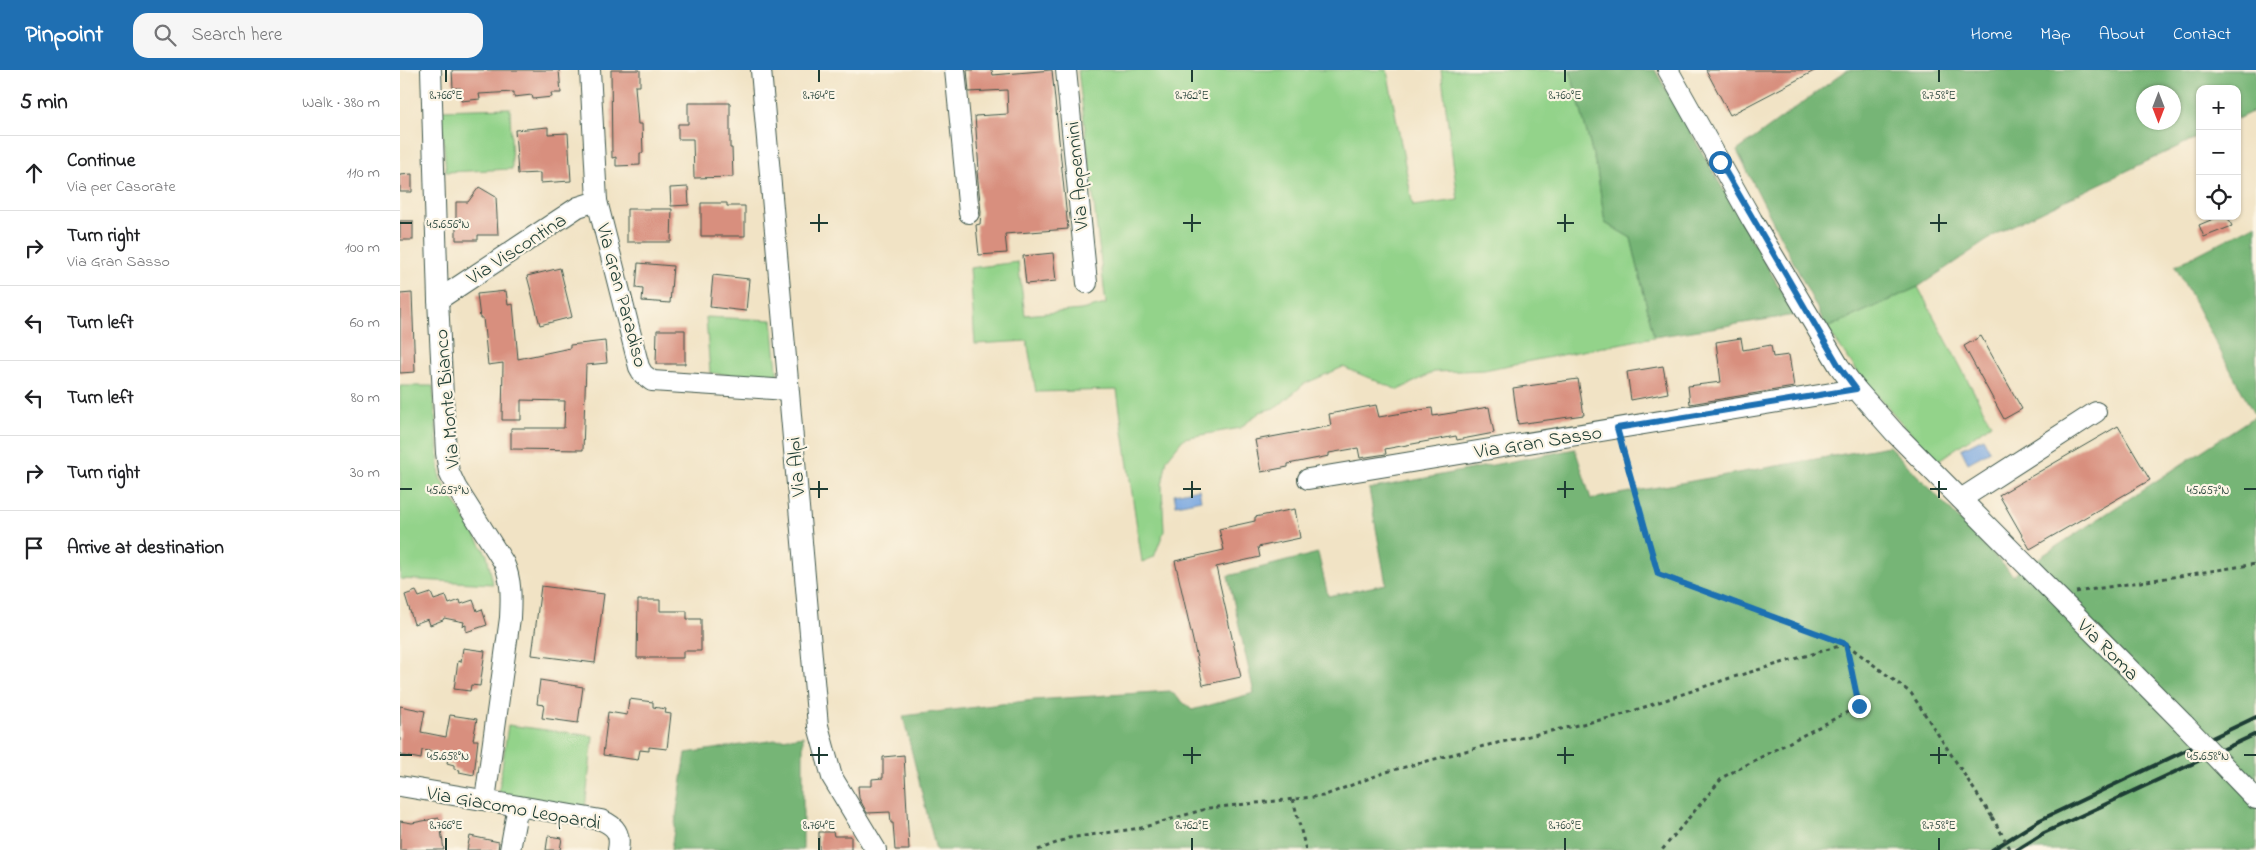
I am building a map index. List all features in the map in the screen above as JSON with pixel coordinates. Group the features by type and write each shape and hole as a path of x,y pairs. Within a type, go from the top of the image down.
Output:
{"street":[{"name":"Via Monte Bianco","path":"431,70 438,300 446,453 449,472 456,487 504,563 510,579 510,618 485,800"},
{"name":"Via Gran Paradiso","path":"590,70 597,201 639,367 643,374 652,381 788,390"},
{"name":"Via Alpi","path":"761,70 818,726 832,777 876,850"},
{"path":"955,70 969,213"},
{"name":"Via Appennini","path":"1066,70 1087,283"},
{"name":"Via Roma","path":"1668,70 1752,220 1839,366 1856,389 1895,433 2185,725 2256,800"},
{"name":"Via Viscontina","path":"438,300 578,207 597,201"},
{"name":"Via Gran Sasso","path":"1308,479 1856,389"},
{"path":"1962,500 2096,412"},
{"name":"Via Giacomo Leopardi","path":"400,786 601,820 614,827 619,844"},
{"path":"510,850 518,806"}],"path":[{"path":"1617,428 1658,574 1846,644 1911,693 2012,850"},
{"path":"2055,596 2256,564"},
{"path":"1038,850 1069,838 1141,828 1209,808 1324,796 1386,772 1484,746 1618,716 1730,678 1846,644"},
{"path":"1662,850 1723,777 1859,706 1846,644"},
{"path":"1293,799 1306,850"}],"green space":[{"path":"1078,70 1387,70 1413,206 1458,200 1441,70 1570,70 1597,170 1605,223 1631,238 1654,337 1484,370 1434,372 1398,390 1343,367 1304,384 1277,407 1260,412 1240,428 1184,438 1167,459 1162,485 1164,531 1154,557 1142,562 1117,390 1036,392 1027,341 975,344 970,268 1018,262 1025,315 1081,310 1106,304"},
{"path":"1570,70 1655,70 1795,315 1654,337 1631,238 1605,223 1597,170"},
{"path":"1847,70 2256,70 2256,110 2241,117 2241,85 2196,85 2196,138 2001,231 1918,287 1827,328 1737,151"},
{"path":"510,108 512,169 446,172 441,110"},
{"path":"2256,224 2256,850 936,850 903,716 1034,700 1170,691 1192,710 1254,693 1228,576 1318,553 1328,596 1386,584 1369,489 1575,449 1591,499 1889,446 2013,575 2255,416 2175,266"},
{"path":"1918,287 1991,424 1936,462 1862,378 1827,328"},
{"path":"706,317 772,320 778,380 710,373"},
{"path":"400,386 433,386 440,478 487,555 493,584 400,579"},
{"path":"508,725 593,736 585,809 504,797 499,791"},
{"path":"803,736 803,850 671,850 686,753"}],"water":[{"path":"1983,438 1990,451 1968,463 1961,449"},
{"path":"1199,489 1201,500 1176,505 1174,494"}],"building":[{"path":"452,70 559,70 561,93 551,93 552,97 533,99 532,95 514,97 514,92 479,94 480,99 461,101 461,88 453,88"},
{"path":"611,70 640,70 640,86 635,86 638,124 642,124 643,153 640,153 640,165 616,166 616,157 612,158"},
{"path":"967,70 992,70 993,75 1052,70 1068,229 1005,234 1007,253 979,255 976,225 980,224 981,212 975,116 1008,114 1007,90 969,92"},
{"path":"1706,70 1816,70 1730,115"},
{"path":"688,103 730,103 730,148 732,148 733,177 694,178 693,139 678,139 678,124 688,124"},
{"path":"548,127 548,134 568,133 571,181 540,183 540,173 518,174 515,130"},
{"path":"412,174 412,192 400,192 400,175"},
{"path":"479,187 496,197 498,235 478,235 478,240 456,240 456,202 468,202"},
{"path":"688,187 689,205 671,206 670,188"},
{"path":"701,203 727,203 727,206 745,206 745,236 701,236"},
{"path":"627,209 672,209 671,242 627,242"},
{"path":"2211,220 2229,220 2232,226 2204,237 2199,225"},
{"path":"400,221 413,221 413,240 400,240"},
{"path":"1053,253 1056,281 1026,284 1023,256"},
{"path":"638,263 673,266 670,303 642,301 643,289 636,288"},
{"path":"560,268 572,317 540,325 527,276"},
{"path":"713,275 749,279 746,311 710,307"},
{"path":"506,291 508,305 513,304 518,359 570,348 570,345 605,341 607,363 586,365 583,450 511,449 511,428 564,428 565,401 521,400 521,420 502,420 503,363 488,365 483,318 480,318 477,294"},
{"path":"412,293 415,372 400,373 400,294"},
{"path":"657,330 685,330 685,364 656,364"},
{"path":"1981,336 2022,409 2004,419 1964,346"},
{"path":"1741,338 1743,350 1771,345 1773,357 1789,355 1794,387 1690,404 1688,386 1721,382 1716,342"},
{"path":"1663,366 1668,393 1631,400 1627,372"},
{"path":"1578,379 1584,415 1518,424 1513,388"},
{"path":"1376,405 1379,417 1432,408 1433,416 1489,407 1494,433 1457,440 1456,436 1385,449 1386,454 1360,458 1358,448 1329,453 1329,456 1288,464 1288,467 1261,472 1255,440 1331,426 1329,414"},
{"path":"2118,426 2150,480 2030,549 1999,495"},
{"path":"1295,509 1300,538 1258,547 1260,557 1216,567 1241,677 1203,685 1175,561 1224,550 1219,529 1255,521 1255,517"},
{"path":"541,586 604,594 595,663 532,655"},
{"path":"416,591 419,597 431,593 434,600 446,596 449,604 460,600 461,604 473,600 477,611 482,609 487,625 466,632 466,625 463,626 464,622 444,618 430,625 428,619 414,624 405,595"},
{"path":"638,600 660,600 660,611 687,611 687,619 701,619 701,651 683,651 683,658 637,658"},
{"path":"463,648 485,651 480,686 471,685 470,691 454,689 458,661 461,662"},
{"path":"540,680 583,687 578,723 542,718 544,705 537,704"},
{"path":"629,699 653,702 653,707 666,709 665,713 671,714 667,749 649,747 649,751 640,750 638,760 603,755 608,712 627,715"},
{"path":"400,706 425,711 421,732 446,737 450,715 477,719 473,740 478,740 474,775 454,769 454,765 447,763 449,754 422,750 421,759 400,755"},
{"path":"904,755 909,850 895,850 893,823 891,823 890,812 867,813 859,798 858,786 872,786 872,779 883,778 883,757"},
{"path":"439,818 444,850 400,850 400,821 412,823"},
{"path":"819,832 833,832 834,836 851,836 851,850 819,850"},
{"path":"470,836 499,842 498,850 467,850"},
{"path":"548,836 562,838 560,850 546,850"}],"railway":[{"path":"1992,850 2040,820 2256,717"},
{"path":"2017,850 2044,833 2256,734"}],"route":[{"path":"1720,162 1752,220 1839,366 1856,389 1617,428 1658,574 1846,644 1859,706"}]}
